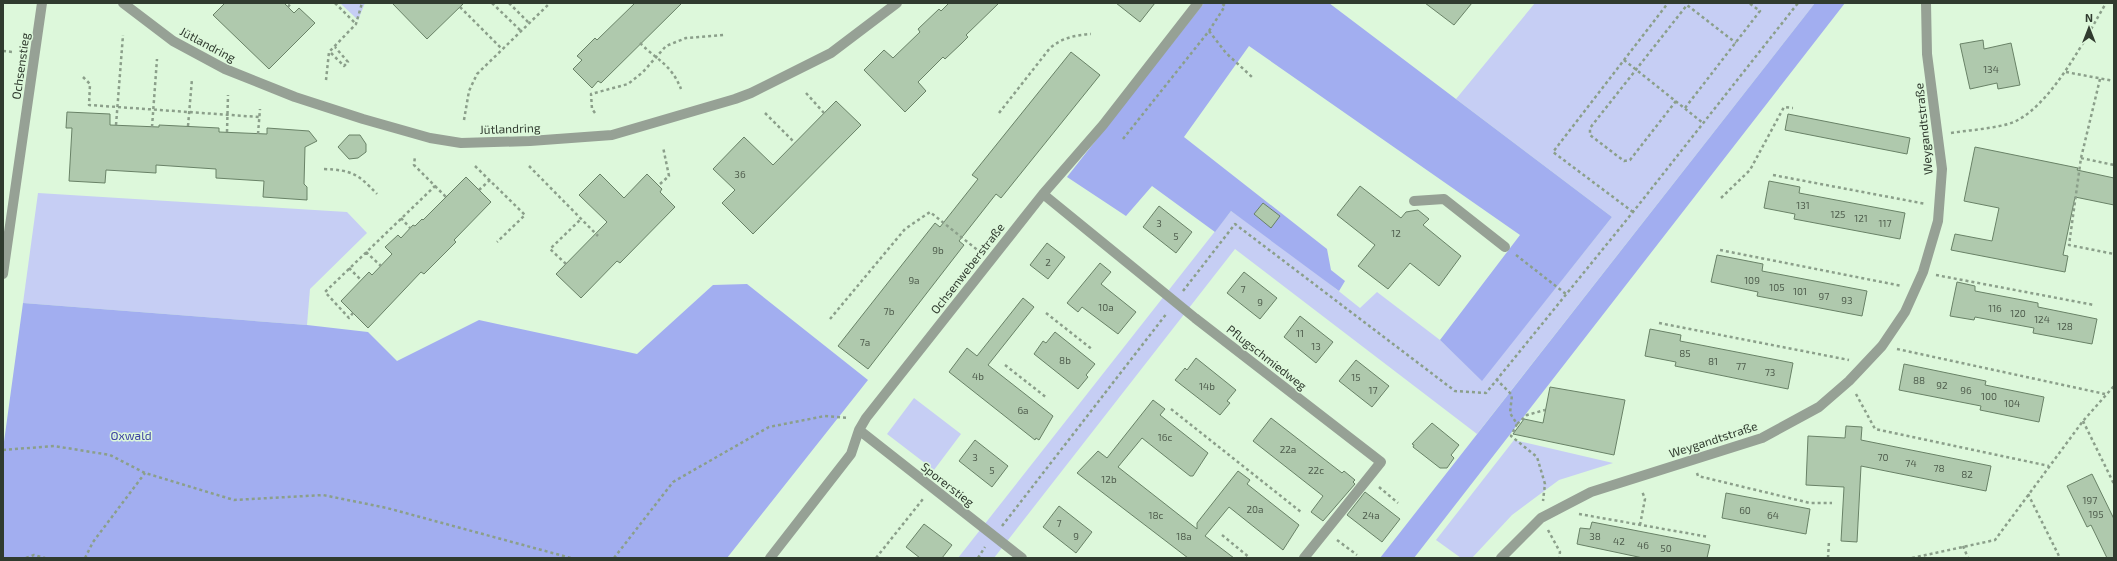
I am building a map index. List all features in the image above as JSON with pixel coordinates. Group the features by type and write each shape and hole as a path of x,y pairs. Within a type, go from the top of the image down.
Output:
{"street":[{"name":"Ochsenstieg","path":"3,274 42,3"},
{"name":"Jütlandring","path":"122,3 173,41 225,69 254,82 376,123 430,138 461,143 530,141 612,135 735,99 751,93 832,53 897,3"},
{"name":"Ochsenweberstraße","path":"770,558 851,454 859,430 866,418 1043,194 1103,125 1198,3"},
{"name":"Weygandtstraße","path":"1501,558 1541,518 1590,492 1762,438 1819,407 1849,381 1882,346 1905,312 1916,288 1923,272 1938,221 1942,169 1939,135 1927,54 1926,3"},
{"name":"Pflugschmiedweg","path":"1043,194 1175,302 1381,462 1304,558"},
{"path":"1414,202 1444,199 1505,247"},
{"name":"Sporerstieg","path":"859,430 1022,558"}],"path":[{"path":"288,7 291,3"},
{"path":"335,3 356,24"},
{"path":"326,80 329,52 356,24 362,3"},
{"path":"492,3 521,31"},
{"path":"509,3 530,23"},
{"path":"464,120 469,91 477,74 550,3"},
{"path":"1123,140 1209,31 1225,6 1221,3"},
{"path":"1633,212 1553,152 1668,3"},
{"path":"1685,108 1760,12 1749,3"},
{"path":"978,558 1235,224 1454,391 1486,393 1633,212 1798,3"},
{"path":"1939,135 2009,124 2031,111 2066,72 2106,3"},
{"path":"1676,101 1630,160 1624,161 1590,134 1590,128 1687,5 1736,43"},
{"path":"460,7 502,49"},
{"path":"1209,31 1226,53 1252,77"},
{"path":"999,113 1050,48 1059,40 1077,35 1091,34"},
{"path":"116,125 123,35"},
{"path":"595,112 592,109 591,94 628,84 643,72 654,57 666,46 686,38 724,35"},
{"path":"640,43 654,57 668,66 675,74 682,89"},
{"path":"331,53 344,66 348,62 334,47"},
{"path":"3,51 13,52"},
{"path":"152,127 157,59"},
{"path":"1624,60 1703,123"},
{"path":"2066,72 2114,81"},
{"path":"83,77 90,84 89,105 118,106 259,118"},
{"path":"188,126 192,79"},
{"path":"2100,79 2081,158 2070,246 2114,254"},
{"path":"806,93 824,113"},
{"path":"227,132 228,96"},
{"path":"1721,198 1750,170 1784,107 1793,108"},
{"path":"258,134 260,109"},
{"path":"765,113 795,143"},
{"path":"660,184 669,176 663,147"},
{"path":"415,156 414,165 446,196"},
{"path":"2081,158 2114,165"},
{"path":"475,166 525,215 497,242"},
{"path":"529,166 598,236"},
{"path":"324,169 343,170 361,177 377,194"},
{"path":"1773,175 1939,206"},
{"path":"479,190 490,180"},
{"path":"353,313 349,318 325,292 435,186"},
{"path":"830,319 905,229 930,212 990,260"},
{"path":"401,218 410,228"},
{"path":"566,264 550,249 581,218"},
{"path":"1505,247 1566,294"},
{"path":"1720,250 1916,288"},
{"path":"366,252 381,266"},
{"path":"350,268 361,280"},
{"path":"1923,272 2094,305"},
{"path":"1046,313 1093,350"},
{"path":"1659,323 1866,363"},
{"path":"1882,346 2105,394"},
{"path":"1004,365 1047,398"},
{"path":"1496,379 1512,395 1510,412 1518,424"},
{"path":"1849,381 1875,429 2049,466"},
{"path":"1912,558 1995,540 2083,421 2105,394 2114,386"},
{"path":"1171,409 1301,512"},
{"path":"1545,410 1527,415 1518,424 1511,436 1537,457 1545,484 1541,518 1560,552 1559,558"},
{"path":"614,558 673,482 768,427 825,416 866,418"},
{"path":"2083,421 2114,484"},
{"path":"3,450 54,446 110,455 145,473 234,500 324,495 387,508 571,558"},
{"path":"1691,461 1698,476 1810,503 1832,503"},
{"path":"85,558 93,542 145,473"},
{"path":"1637,477 1645,499 1640,525"},
{"path":"1368,478 1398,503"},
{"path":"876,558 932,487"},
{"path":"2028,494 2060,558"},
{"path":"1588,516 1709,537"},
{"path":"1326,531 1357,555"},
{"path":"1222,535 1250,558"},
{"path":"1828,558 1829,542"},
{"path":"1962,546 1968,558"},
{"path":"26,558 34,555 44,558"}],"shaded area":[{"path":"340,3 365,3 358,20"},
{"path":"1535,3 1815,3 1477,434 1235,249 994,558 958,558 1231,211 1287,250 1360,308 1377,292 1440,340 1482,380 1612,217 1456,99"},
{"path":"38,193 347,212 367,233 310,289 307,325 23,303"},
{"path":"914,398 961,434 934,470 887,434"},
{"path":"1514,440 1613,463 1559,480 1512,515 1472,558 1461,558 1436,540"}],"green space":[{"path":"1204,3 1329,3 1612,217 1482,381 1440,340 1520,235 1249,46 1184,137 1327,249 1331,270 1345,281 1339,291 1231,211 1215,232 1152,186 1126,216 1067,177"},
{"path":"1815,3 1845,3 1414,558 1380,558"},
{"name":"Oxwald","path":"747,284 868,380 727,558 3,558 3,449 23,303 307,325 368,332 397,361 479,320 637,354 713,285"}],"building":[{"path":"225,3 284,3 294,13 299,8 315,23 269,69 213,15"},
{"path":"392,3 464,3 427,39"},
{"path":"635,3 682,3 601,83 598,81 592,88 573,69 582,60 577,56 595,38 597,40"},
{"path":"949,3 999,3 966,35 968,37 962,43 945,59 943,57 918,82 926,91 905,112 864,70 884,50 893,58 920,32 918,29 939,9 941,11"},
{"path":"1116,3 1155,3 1140,22"},
{"path":"1425,3 1472,3 1454,25"},
{"path":"1983,40 1984,49 2011,43 2020,85 1998,89 1997,83 1970,89 1960,44"},
{"path":"1071,52 1100,75 1001,198 996,194 959,241 964,245 868,369 838,346 935,223 940,227 978,179 972,175"},
{"path":"836,101 861,125 753,234 722,203 735,190 713,169 744,137 773,165"},
{"path":"67,112 110,114 110,125 159,127 159,125 219,128 219,132 267,134 267,128 309,131 317,141 305,147 304,184 307,187 307,200 263,197 264,181 216,178 216,169 156,165 156,173 106,170 105,183 69,181 72,128 66,128"},
{"path":"1788,114 1910,138 1907,154 1785,130"},
{"path":"349,135 360,135 366,144 366,152 358,158 349,159 338,147"},
{"path":"1975,147 2078,168 2077,170 2114,178 2114,205 2075,197 2063,255 2068,256 2065,272 1951,250 1955,234 1992,241 1999,208 1964,201"},
{"path":"600,174 624,198 647,174 662,189 660,192 675,207 620,263 617,261 581,298 556,274 607,222 579,195"},
{"path":"466,177 491,202 454,240 456,242 424,274 421,272 368,328 341,301 369,272 372,275 392,254 385,247 398,235 401,238 413,225 415,226 422,219 423,220"},
{"path":"1769,181 1800,187 1799,193 1905,213 1900,239 1794,219 1795,214 1764,208"},
{"path":"1360,186 1401,218 1406,212 1418,210 1429,219 1423,225 1461,256 1439,286 1410,263 1388,289 1358,266 1375,245 1337,215"},
{"path":"1263,203 1280,216 1271,228 1254,214"},
{"path":"1159,206 1192,232 1176,253 1143,227"},
{"path":"1047,243 1065,257 1048,279 1030,265"},
{"path":"1717,255 1763,264 1762,271 1867,291 1862,316 1757,296 1758,292 1711,282"},
{"path":"1100,263 1111,272 1101,284 1136,312 1118,334 1082,307 1078,312 1067,303"},
{"path":"1244,272 1277,298 1260,319 1227,293"},
{"path":"1957,282 1975,286 1975,291 2038,303 2038,307 2097,319 2092,344 2033,333 2034,328 1975,317 1974,320 1950,316"},
{"path":"1023,298 1034,307 988,365 1053,416 1039,440 1036,438 1035,440 949,372 967,348 977,356"},
{"path":"1300,316 1333,342 1316,363 1284,337"},
{"path":"1650,329 1681,335 1680,341 1793,363 1788,389 1675,366 1676,362 1645,356"},
{"path":"1055,332 1095,364 1086,375 1088,377 1078,389 1034,354 1043,341 1046,343"},
{"path":"1196,358 1236,390 1227,401 1230,403 1220,415 1175,380 1185,368 1187,370"},
{"path":"1356,360 1389,386 1372,407 1339,381"},
{"path":"1904,364 1986,381 1985,385 2044,397 2039,422 1980,410 1981,406 1899,390"},
{"path":"1550,387 1625,400 1614,455 1513,434 1524,419 1543,423"},
{"path":"1153,400 1165,409 1160,415 1208,453 1193,476 1190,476 1142,438 1118,467 1197,529 1197,523 1238,471 1250,480 1247,484 1299,525 1283,550 1229,507 1205,536 1234,558 1188,558 1077,473 1098,451 1107,458"},
{"path":"1271,418 1342,473 1344,471 1355,480 1353,482 1355,484 1323,521 1311,512 1323,496 1253,441"},
{"path":"1432,423 1459,445 1451,455 1454,458 1447,468 1440,468 1413,447 1414,445 1412,444"},
{"path":"1846,426 1862,427 1861,440 1991,466 1986,491 1861,466 1857,542 1841,541 1844,487 1806,485 1808,436 1845,438"},
{"path":"975,440 1008,466 992,487 959,461"},
{"path":"2092,474 2114,519 2114,558 2107,558 2091,525 2087,527 2067,486"},
{"path":"1365,492 1400,519 1382,542 1347,515"},
{"path":"1726,493 1810,509 1806,534 1722,518"},
{"path":"1059,506 1092,532 1076,553 1043,527"},
{"path":"1592,522 1710,545 1707,558 1643,558 1577,544 1580,528 1590,529"},
{"path":"924,524 952,545 942,558 920,558 906,547"}]}
